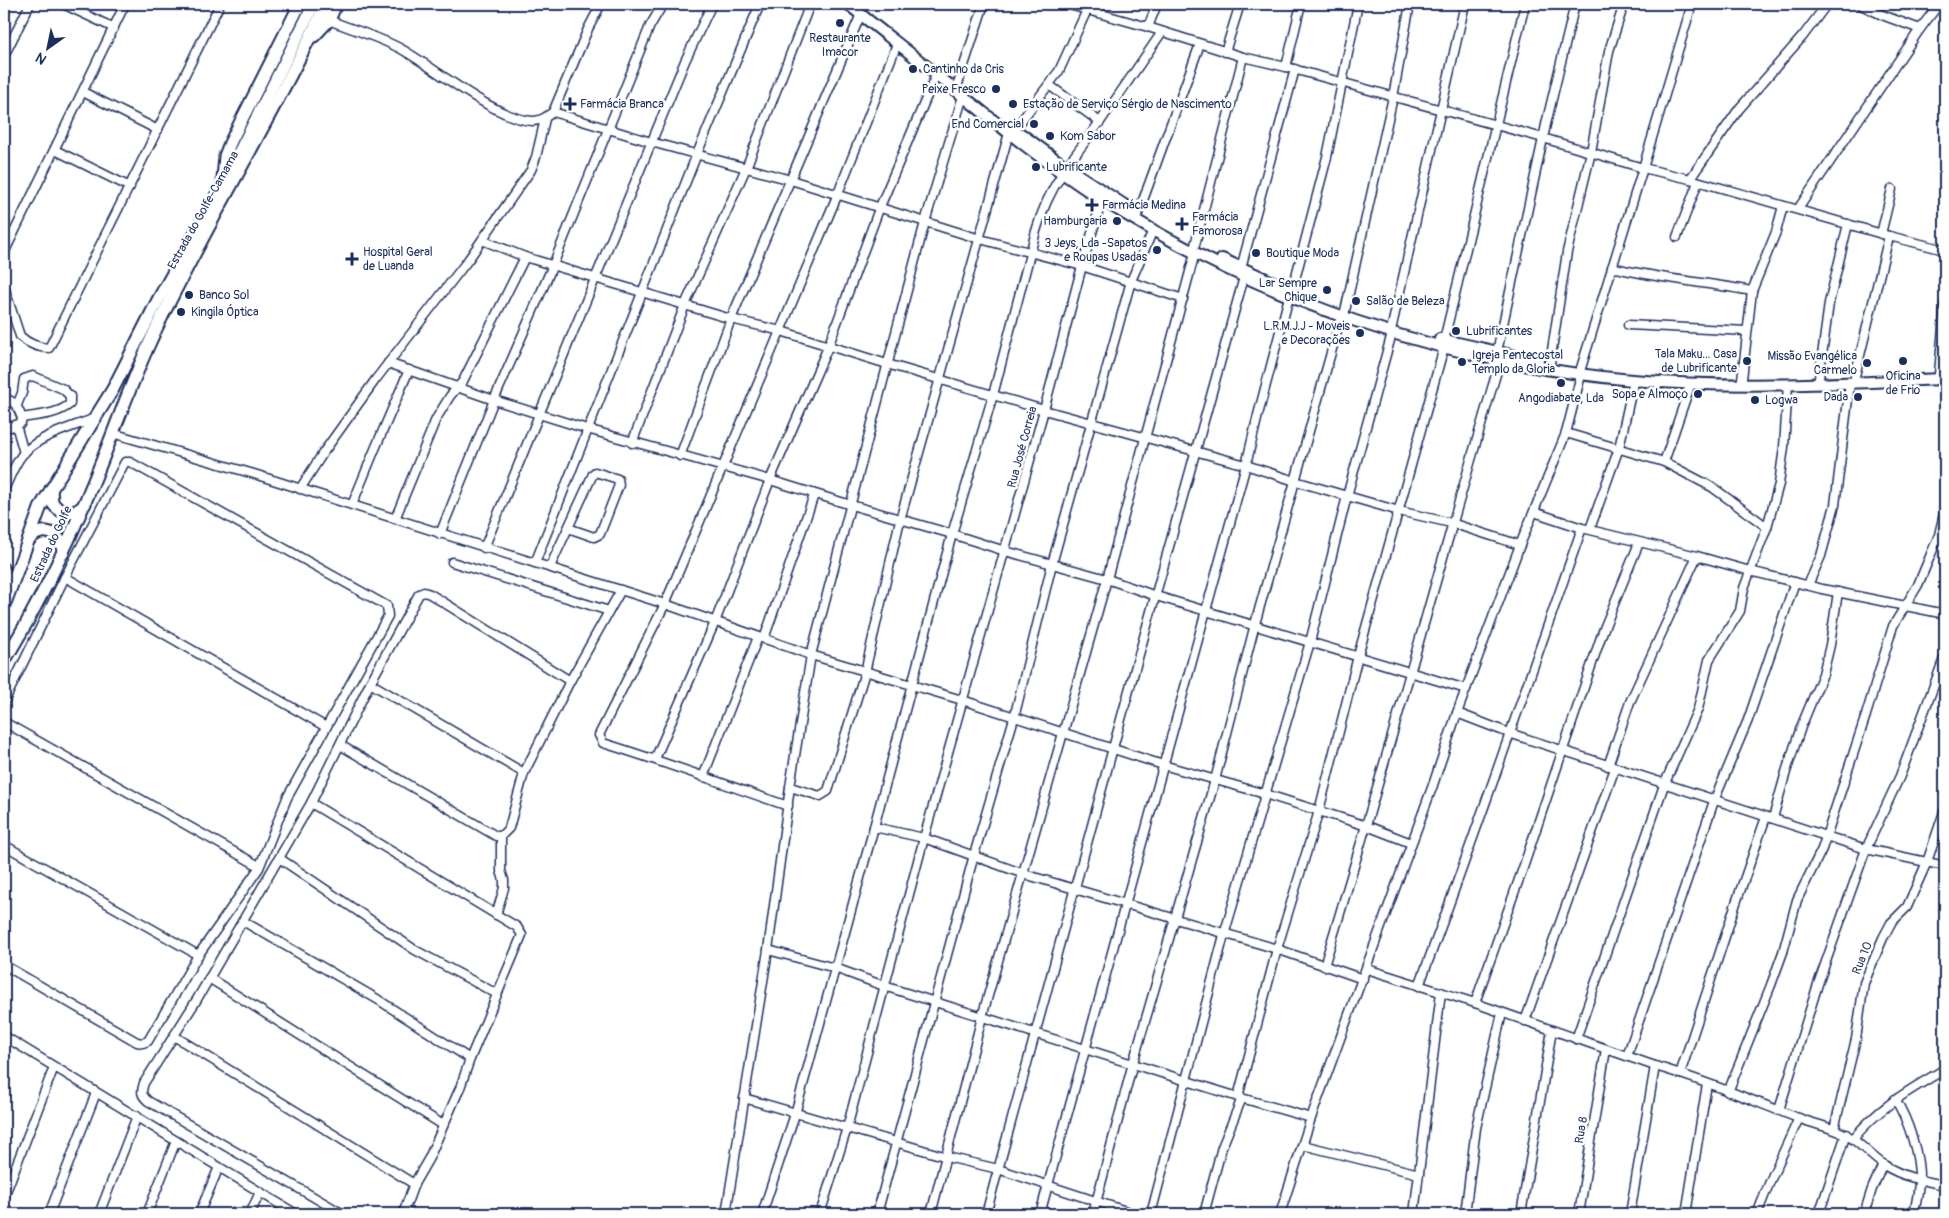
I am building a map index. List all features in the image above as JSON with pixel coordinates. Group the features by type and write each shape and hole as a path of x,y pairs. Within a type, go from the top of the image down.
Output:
{"highway":[{"path":"224,182 225,156 230,143 300,4"},
{"name":"Estrada do Golfe-Camama","path":"95,421 114,389 158,300 224,182 314,4"},
{"name":"Estrada do Golfe-Camama","path":"112,432 140,364 172,296 308,42 326,4"},
{"path":"308,42 332,22 336,4"},
{"name":"Estrada do Golfe","path":"4,606 41,506 95,421"},
{"name":"Estrada do Golfe","path":"4,662 50,581 85,504 112,432"},
{"path":"52,487 51,499 55,507 60,511 72,512 85,504"},
{"path":"28,542 38,532 50,532 59,539 62,544 63,553"}],"main road":[{"path":"848,4 859,9 958,84 1012,131"},
{"path":"859,9 897,44 936,75 1102,200 1153,230 1291,294 1343,314 1444,344 1581,372 1634,380 1691,383 1788,384 1943,376"},
{"path":"1064,170 1195,249"},
{"path":"1498,356 1550,363 1581,372 1694,378 1819,378 1852,380"}],"street":[{"path":"4,56 30,4"},
{"path":"63,4 114,28"},
{"path":"4,253 125,4"},
{"path":"4,287 20,336 24,340 43,348 49,348 220,4"},
{"path":"300,489 323,453 388,363 445,292 531,170 545,119 552,112 601,4"},
{"path":"440,534 494,400 554,265 650,26 663,4"},
{"path":"484,548 651,142 685,61 712,4"},
{"path":"535,563 697,154 760,4"},
{"path":"632,443 686,305 746,168 810,4"},
{"path":"958,84 984,4"},
{"path":"1066,4 1148,27 1225,52 1295,69 1643,168 1694,180 1885,235 1945,250"},
{"path":"1148,27 1157,4"},
{"path":"1225,52 1240,4"},
{"path":"1286,67 1301,4"},
{"path":"1040,1214 1246,465 1291,294 1327,156 1358,4"},
{"path":"1094,1214 1133,1063 1215,780 1295,481 1343,314 1393,97 1410,4"},
{"path":"1151,1214 1224,935 1310,642 1392,330 1465,4"},
{"path":"1204,1214 1222,1147 1240,1098 1277,949 1319,811 1358,656 1444,344 1525,4"},
{"path":"1324,966 1367,826 1498,356 1543,138 1574,4"},
{"path":"1550,363 1563,272 1592,152 1609,52 1624,4"},
{"path":"1280,1214 1311,1118 1367,969 1457,713 1520,545 1566,433 1581,372 1692,4"},
{"path":"1677,237 1694,180 1739,109 1796,44 1827,4"},
{"path":"1859,4 1920,29"},
{"path":"1798,209 1939,4"},
{"path":"680,456 731,319 791,180 859,9"},
{"path":"790,787 820,796 828,791 865,672 900,520 1012,131 1050,85 1068,55 1087,10"},
{"path":"332,22 391,44 500,111 524,120 545,119"},
{"path":"762,1214 795,1114 952,534 993,395 1042,211 1064,170 1100,122 1162,32"},
{"path":"788,806 655,759 603,743 599,735 664,604 781,331 897,44"},
{"path":"1138,214 1200,44"},
{"path":"931,1214 982,1017 1064,733 1183,298 1243,57"},
{"path":"986,1214 1112,748 1196,451 1295,69"},
{"path":"655,759 715,622 770,480 828,347 879,209 936,75"},
{"path":"1050,85 1100,122"},
{"path":"83,92 158,130"},
{"path":"726,1214 768,950 790,787 811,655 925,222 963,96"},
{"path":"552,112 651,142 791,180 879,209 980,239 1082,266 1183,298"},
{"path":"55,150 130,187"},
{"path":"1808,585 1821,556 1835,505 1852,380 1885,235 1892,189"},
{"name":"Rua José Correia","path":"820,1214 847,1128 924,838 1044,410 1082,266 1102,200"},
{"path":"1742,379 1752,291 1776,232 1783,206"},
{"path":"1819,378 1829,303 1848,224"},
{"path":"877,1214 974,855 1014,718 1052,564 1131,281 1153,230"},
{"path":"482,240 525,257 731,319 781,331 828,347 1044,410 1246,465 1399,511 1451,523 1520,545"},
{"path":"395,519 436,419 450,396 459,387 525,257"},
{"path":"1612,267 1645,275 1723,285 1752,291"},
{"path":"1945,302 1943,376 1945,400"},
{"path":"1628,325 1747,331"},
{"path":"388,363 494,400 632,443 770,480 851,506 1107,579 1156,596 1256,624 1466,689"},
{"path":"352,505 374,448 409,370"},
{"path":"17,404 22,394 24,378 28,376 33,376 63,389 70,396 70,404 65,408 45,415 22,418"},
{"path":"1419,986 1461,874 1509,734 1586,529 1619,448 1634,380"},
{"path":"1664,462 1691,383"},
{"path":"1576,1039 1664,785 1698,709 1709,660 1738,617 1744,588 1767,528 1778,484 1784,447 1788,384"},
{"path":"4,398 17,404 22,418 20,423 10,427 5,424 4,420"},
{"path":"4,490 24,454 31,446 42,439 95,421"},
{"path":"16,425 24,454"},
{"path":"112,432 352,505 664,604 811,655 962,700 1163,765 1265,794 1412,842"},
{"path":"1566,433 1664,462 1712,488 1767,528"},
{"path":"4,702 65,577 125,462 130,462 387,606 388,616 287,798 259,866 198,955 148,1041 144,1043 137,1042 4,965"},
{"path":"550,568 568,528 596,472 618,479 619,485 600,534 594,537 568,528"},
{"path":"703,777 761,638 814,495"},
{"path":"1728,1092 1783,952 1797,900 1822,849 1866,715 1892,626 1918,585 1935,543 1945,509"},
{"path":"1534,512 1586,529 1750,571 1838,592 1945,614"},
{"path":"1475,1003 1603,631 1639,543"},
{"path":"1526,1021 1612,767 1630,702 1697,556"},
{"path":"452,562 609,612"},
{"path":"4,567 12,586"},
{"path":"65,577 326,727"},
{"path":"1627,1056 1714,801 1748,720 1795,582"},
{"path":"496,914 504,888 501,870 501,836 509,828 524,773 570,681 621,590"},
{"path":"343,1214 164,1111 142,1096 141,1091 144,1083 243,921 311,803 370,683 419,594 424,592 430,594 570,681"},
{"path":"1680,1074 1736,903 1770,818 1801,727 1823,674 1832,636 1838,592"},
{"path":"1780,1110 1818,984 1866,849 1900,776 1945,656"},
{"path":"370,683 524,773"},
{"path":"1457,713 1509,734 1866,849 1945,866"},
{"path":"4,722 259,866"},
{"path":"340,745 496,836 501,836"},
{"path":"311,803 517,927 522,935 470,1059 460,1088 429,1158 414,1184 402,1214"},
{"name":"Rua 10","path":"1834,1129 1856,1039 1864,983 1891,923 1907,907 1927,862 1945,809"},
{"path":"874,827 924,838 1024,874 1224,935 1277,949 1363,978"},
{"path":"4,845 198,955"},
{"path":"279,858 415,950 497,994"},
{"path":"243,921 378,999 470,1059"},
{"path":"768,950 835,968 934,1002 1035,1032 1240,1098 1311,1118"},
{"path":"1367,969 1475,1003 1834,1129 1849,1137 1884,1164 1920,1180 1945,1185"},
{"path":"209,978 443,1125"},
{"path":"1414,1214 1441,992"},
{"path":"1464,1214 1476,1128 1502,1013"},
{"path":"1521,1214 1552,1030"},
{"path":"4,1036 296,1214"},
{"path":"174,1036 414,1184"},
{"name":"Rua 8","path":"1579,1214 1606,1049"},
{"path":"4,1198 54,1066"},
{"path":"1630,1214 1655,1066"},
{"path":"1819,1214 1849,1137 1895,1099 1945,1069"},
{"path":"1686,1214 1707,1084"},
{"path":"49,1214 96,1093"},
{"path":"744,1098 896,1143 998,1169 1135,1214"},
{"path":"1895,1099 1907,1122 1920,1180 1914,1214"},
{"path":"99,1214 138,1116"},
{"path":"1758,1214 1771,1179 1799,1118"},
{"path":"147,1214 176,1141"},
{"path":"1303,1145 1419,1174"},
{"path":"1864,1214 1872,1189 1884,1164"},
{"path":"199,1214 219,1167"},
{"path":"250,1214 260,1192"}],"place":[{"name":"Restaurante Imacor","path":"840,23"},
{"name":"Cantinho da Cris","path":"913,69"},
{"name":"Peixe Fresco","path":"996,89"},
{"name":"Farmácia Branca","path":"570,104"},
{"name":"Estação de Serviço Sérgio de Nascimento","path":"1013,104"},
{"name":"End Comercial","path":"1034,124"},
{"name":"Kom Sabor","path":"1050,136"},
{"name":"Lubrificante","path":"1036,167"},
{"name":"Farmácia Medina","path":"1092,205"},
{"name":"Hamburgaria","path":"1117,221"},
{"name":"Farmácia Famorosa","path":"1182,224"},
{"name":"3 Jeys, Lda -Sapatos e Roupas Usadas","path":"1157,250"},
{"name":"Boutique Moda","path":"1256,253"},
{"name":"Hospital Geral de Luanda","path":"352,259"},
{"name":"Lar Sempre Chique","path":"1327,290"},
{"name":"Banco Sol","path":"189,295"},
{"name":"Salão de Beleza","path":"1356,301"},
{"name":"Kingila Óptica","path":"181,312"},
{"name":"Lubrificantes","path":"1456,331"},
{"name":"L.R.M.J.J - Moveis e Decorações","path":"1360,333"},
{"name":"Tala Maku... Casa de Lubrificante","path":"1747,361"},
{"name":"Oficina de Frio","path":"1903,361"},
{"name":"Igreja Pentecostal Templo da Gloria","path":"1462,362"},
{"name":"Missão Evangélica Carmelo","path":"1867,363"},
{"name":"Angodiabate, Lda","path":"1561,383"},
{"name":"Sopa e Almoço","path":"1698,394"},
{"name":"Dada","path":"1858,397"},
{"name":"Logwa","path":"1755,400"}]}
